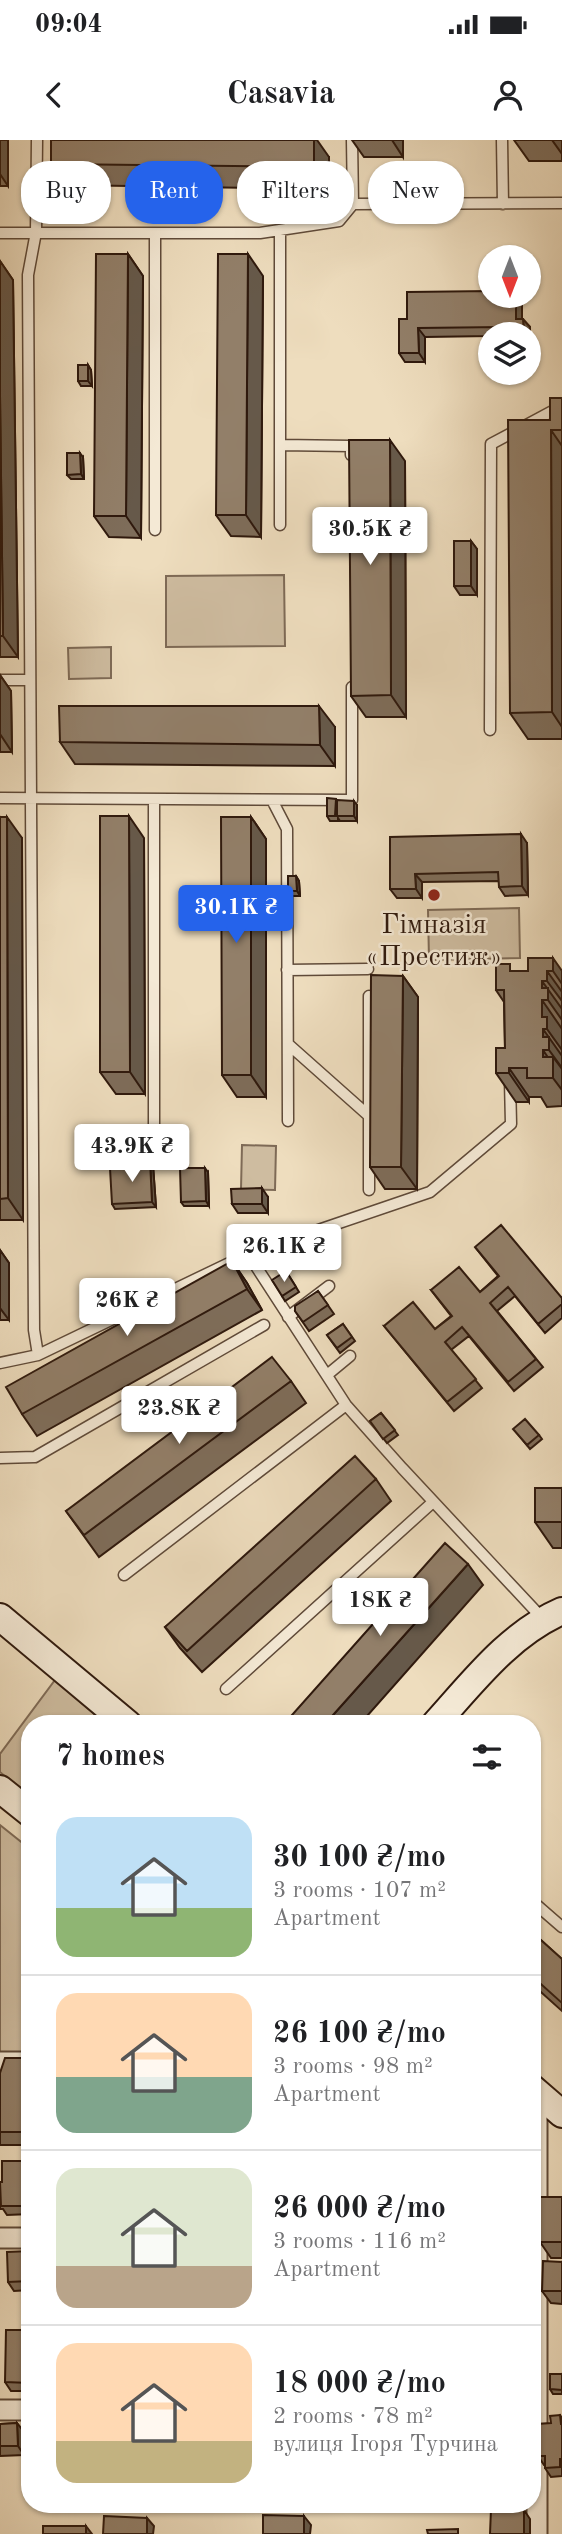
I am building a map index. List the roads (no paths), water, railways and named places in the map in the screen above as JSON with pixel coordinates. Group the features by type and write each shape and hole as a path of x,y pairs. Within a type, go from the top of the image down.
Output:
{"main road":[{"path":"443,1715 496,1657 557,1611"},
{"path":"0,1617 117,1715"},
{"path":"0,1789 21,1806"},
{"path":"541,2096 562,2114"}],"street":[{"path":"0,2062 21,2062"},
{"path":"0,2238 21,2238"},
{"path":"0,2410 21,2410"},
{"path":"541,2416 562,2416"},
{"path":"537,2513 537,2534"}],"lane":[{"path":"37,140 36,232 28,275 31,1166 34,1330 38,1355"},
{"path":"352,140 352,161"},
{"path":"502,140 503,204"},
{"path":"354,204 562,203"},
{"path":"0,233 260,233 315,224"},
{"path":"280,230 280,525"},
{"path":"155,233 155,530"},
{"path":"490,730 491,444 562,406"},
{"path":"280,445 351,446 351,473"},
{"path":"0,798 352,800 352,677"},
{"path":"0,680 29,680"},
{"path":"153,1143 154,799"},
{"path":"272,800 287,829 288,1121"},
{"path":"287,970 368,969"},
{"path":"369,996 369,1190"},
{"path":"288,1044 369,1115"},
{"path":"0,1363 38,1355 248,1254 430,1192 511,1124 510,1072"},
{"path":"248,1254 346,1405 433,1502 557,1611"},
{"path":"288,1317 329,1286"},
{"path":"0,1458 35,1457 264,1325"},
{"path":"327,1375 350,1356"},
{"path":"124,1575 346,1405"},
{"path":"226,1689 433,1502"},
{"path":"541,1909 562,1927"}],"place":[{"name":"Гімназія «Престиж»","path":"434,895"}]}
